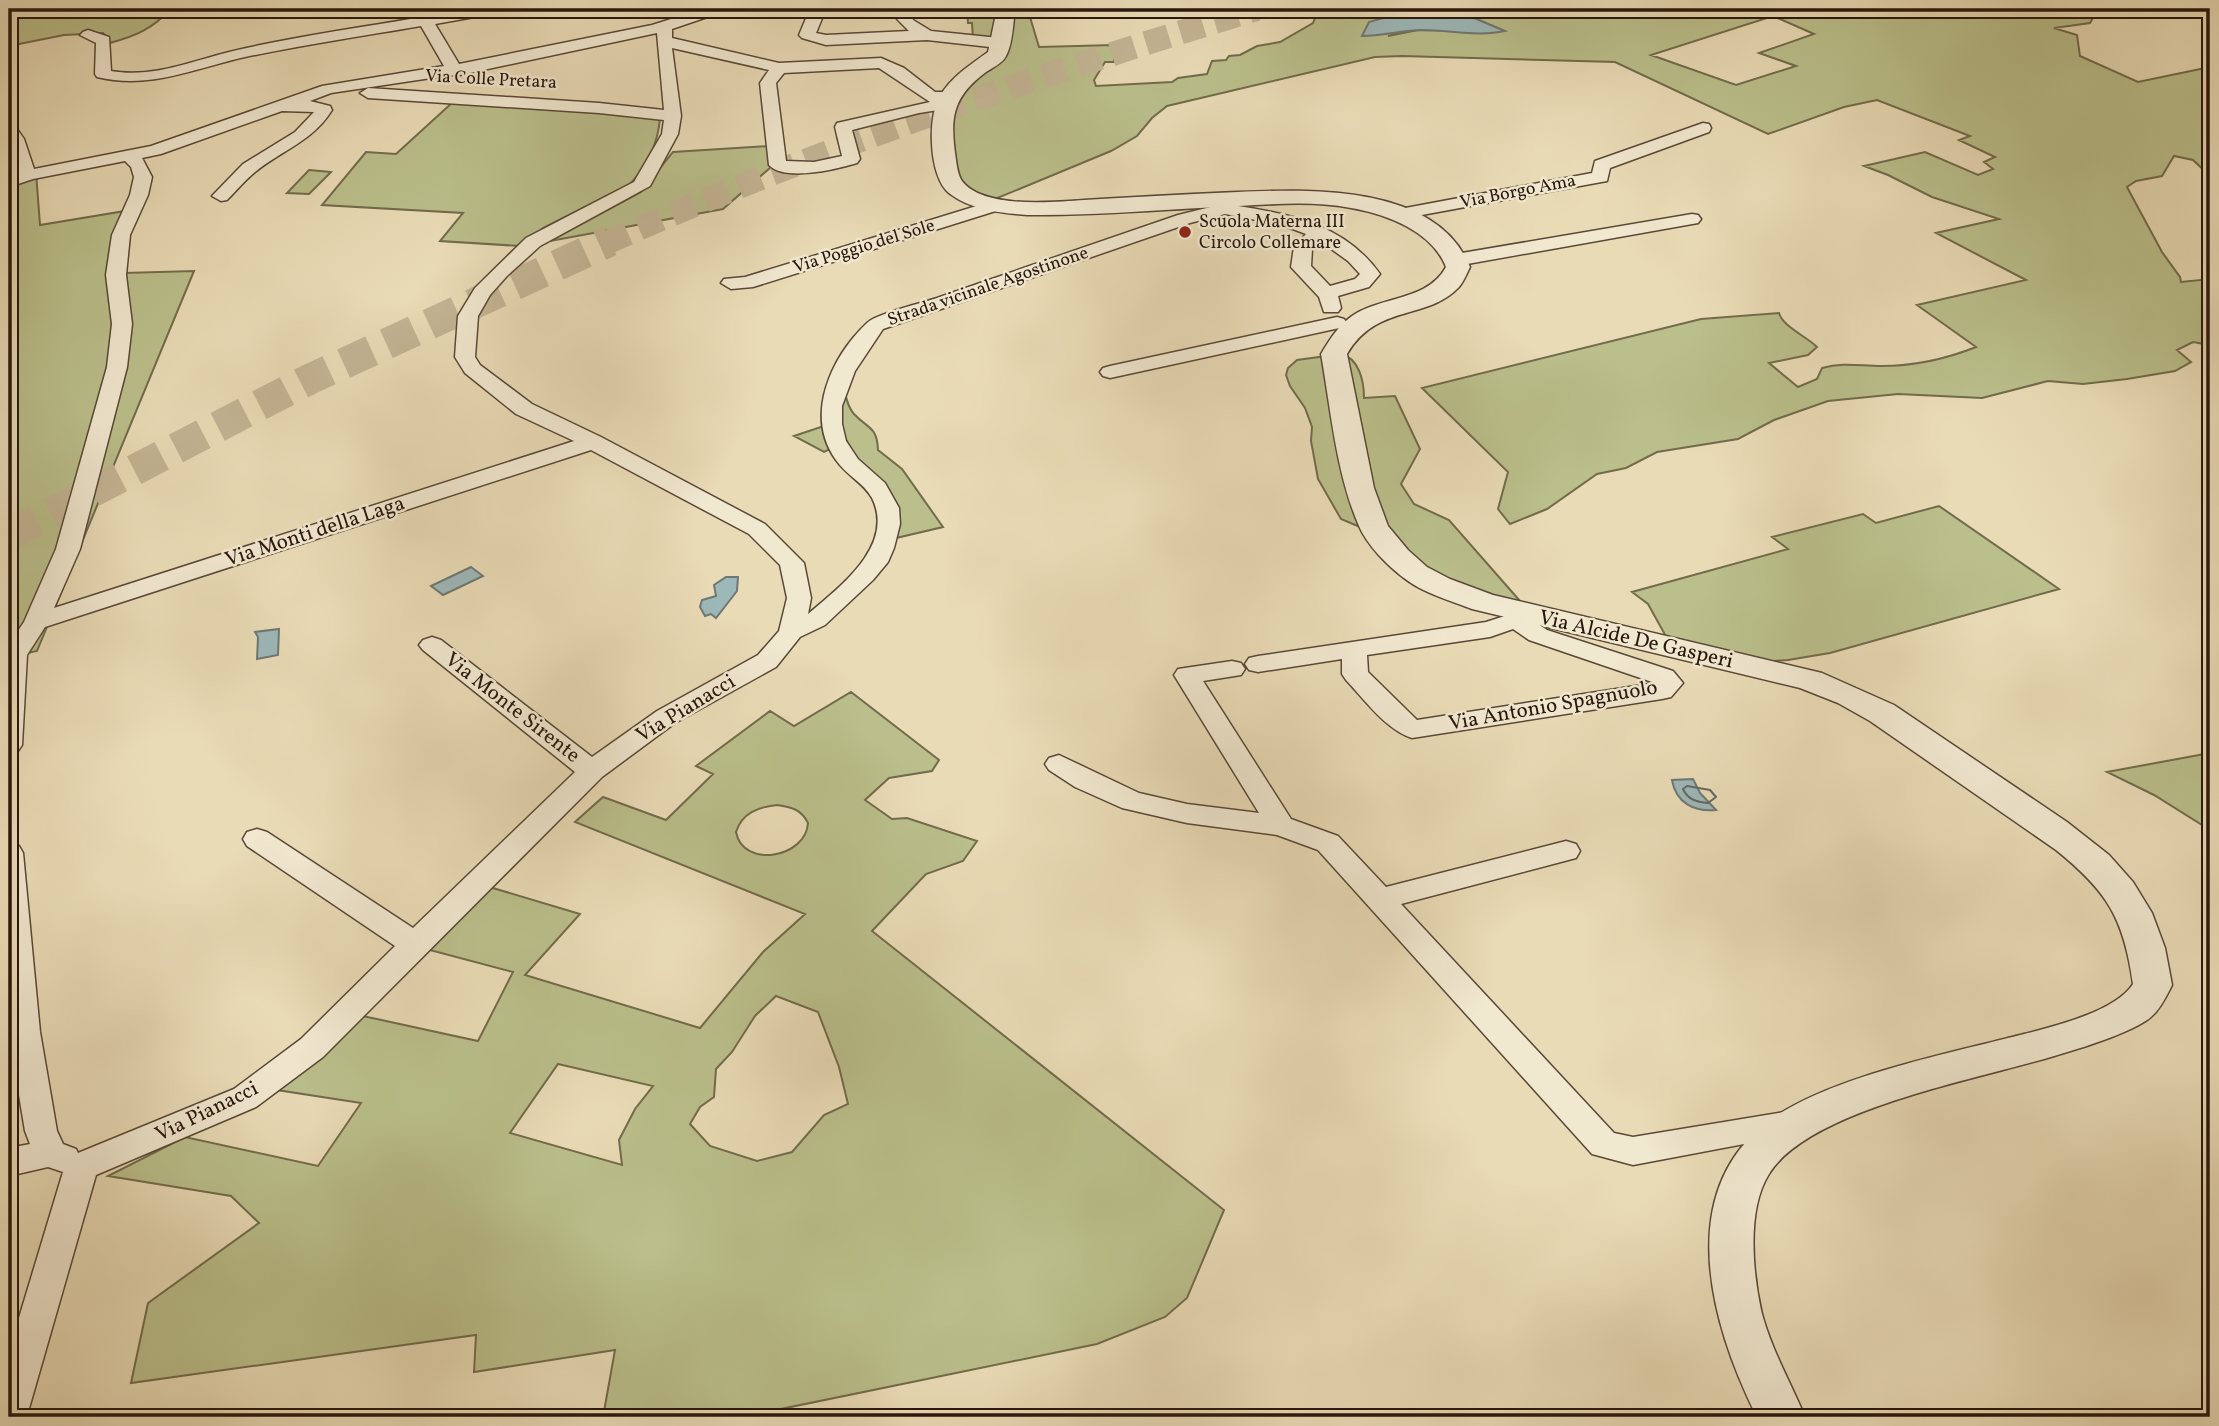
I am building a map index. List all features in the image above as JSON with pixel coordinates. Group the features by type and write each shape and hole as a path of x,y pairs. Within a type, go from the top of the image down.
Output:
{"street":[{"path":"88,35 104,40 103,74 141,79 160,77 242,53 422,15 497,9"},
{"path":"9,182 29,176 134,161 318,91 361,82 454,71 663,34 717,9"},
{"path":"905,9 904,19 907,24 928,35"},
{"path":"779,68 768,83 778,165 792,168 820,166 851,159 843,128 947,101 969,76 998,55 1006,9"},
{"path":"422,15 454,71"},
{"path":"815,16 807,35 826,40 928,35 999,43"},
{"path":"663,34 779,68 881,63 898,71 931,97 947,101"},
{"name":"Via Pianacci","path":"82,1166 245,1098 312,1048 593,771 666,717 768,661 791,632 799,598 792,563 757,529 593,442 524,409 472,369 465,357 468,316 482,292 533,242 641,186 670,134 673,116 663,34"},
{"name":"Via Colle Pretara","path":"134,161 281,110 335,96 370,93 598,108 673,116"},
{"path":"947,101 945,158 950,181 962,192 996,205 1045,209 1229,204 1324,197 1370,205 1401,214 1434,234 1456,260 1456,276 1446,286 1419,299 1344,325 1110,372"},
{"path":"221,196 251,167 286,145 323,114 323,108 308,105"},
{"name":"Via Borgo Ama","path":"1401,214 1601,177 1601,165 1703,128"},
{"path":"9,130 18,141 21,163 29,176"},
{"path":"9,745 14,655 36,622 68,549 117,367 122,324 116,275 121,235 139,195 143,177 134,161"},
{"name":"Strada vicinale Agostinone","path":"791,632 810,624 874,564 888,533 886,502 873,482 845,458 833,433 833,402 839,378 856,348 876,325 1229,204 1320,231 1339,242 1370,274 1362,284 1326,293"},
{"name":"Via Poggio del Sole","path":"731,283 746,284 996,205"},
{"path":"1456,260 1692,219"},
{"path":"1320,231 1303,247 1301,267 1326,293 1344,325"},
{"name":"Via Alcide De Gasperi","path":"1344,325 1334,354 1360,488 1374,528 1397,556 1416,573 1439,586 1523,618 1810,680 1850,696 1882,713 2087,856 2121,892 2137,922 2148,952 2153,985 2137,1007 2069,1038 1889,1087 1801,1122 1774,1139 1751,1166 1738,1200 1732,1236 1734,1279 1742,1321 1758,1369 1782,1417"},
{"name":"Via Monti della Laga","path":"36,622 593,442"},
{"path":"1281,826 1187,676 1490,629 1523,618"},
{"name":"Via Antonio Spagnuolo","path":"1353,650 1355,674 1412,729 1662,691 1670,683 1664,677 1538,635 1523,618"},
{"name":"Via Monte Sirente","path":"432,645 593,771"},
{"path":"1059,764 1094,786 1132,801 1281,826 1328,843 1604,1144 1633,1151 1801,1122"},
{"path":"257,839 415,944"},
{"path":"1380,900 1566,851"},
{"path":"9,853 23,1031 41,1131 50,1153"},
{"path":"9,1162 50,1153 82,1166 9,1412"}],"green space":[{"path":"28,9 170,9 143,31 110,43 103,33 64,35 9,46 9,14"},
{"path":"967,9 1000,9 995,42 973,39 972,23 968,23"},
{"path":"1013,9 1039,9 1032,11 1030,17 1039,47 1114,45 1114,62 1105,62 1094,80 1096,86 1172,82 1178,78 1207,74 1212,61 1226,60 1229,56 1240,55 1257,46 1280,42 1313,23 1315,18 1300,9 2098,9 2090,23 2054,28 2077,35 2080,56 2138,82 2210,67 2210,176 2193,160 2174,156 2162,176 2136,181 2127,187 2181,282 2210,279 2210,345 2193,342 2177,350 2191,362 2175,371 2127,379 2083,384 2048,381 1982,398 1898,394 1828,401 1774,420 1738,439 1657,452 1626,468 1597,474 1547,509 1510,524 1498,509 1508,472 1422,388 1701,319 1779,313 1790,327 1817,347 1808,355 1769,363 1798,387 1817,379 1822,368 1830,366 1893,366 1918,363 1976,347 1917,305 2026,280 1936,233 1999,219 1932,197 1864,166 1925,152 1978,175 1993,169 1984,162 1995,157 1959,140 1970,136 1877,100 1844,107 1768,134 1615,62 1375,57 1167,106 1152,118 1137,136 1111,151 995,199 967,189 957,176 953,156 953,105 976,77 1012,16","holes":["1467,15 1504,31 1418,30 1388,36","1773,16 1814,34 1759,53 1796,66 1736,85 1651,55"]},
{"path":"454,101 660,118 651,154 630,184 543,228 520,246 440,241 463,213 322,205 366,152 396,154"},
{"path":"768,146 771,167 723,209 550,241 641,192 673,152"},
{"path":"309,170 331,172 309,194 287,193"},
{"path":"36,172 40,225 125,211 124,273 194,271 37,651 9,657 9,176"},
{"path":"1341,354 1356,365 1364,398 1395,396 1420,449 1401,484 1414,504 1449,520 1527,609 1445,578 1360,527 1341,519 1318,479 1311,441 1312,427 1305,408 1286,375 1288,368 1297,360"},
{"path":"843,382 850,407 874,432 878,450 902,469 943,527 896,538 847,441 824,452 794,436 827,425"},
{"path":"1939,506 2059,589 1830,653 1748,663 1669,642 1648,604 1632,592 1788,549 1772,537 1863,514 1876,523"},
{"path":"851,692 939,760 932,771 889,778 865,800 892,819 907,818 977,841 963,861 926,874 872,931 1224,1210 1187,1298 1165,1317 1097,1344 742,1417 603,1417 615,1350 474,1372 476,1335 131,1383 148,1303 259,1223 231,1196 108,1176 185,1137 318,1166 361,1103 277,1090 363,1016 478,1041 513,972 426,949 486,886 580,914 525,975 700,1028 763,952 805,914 575,822 603,797 666,820 713,774 696,766 770,711 794,726","holes":["777,805 791,808 802,815 808,823 805,835 797,844 774,855 761,855 750,851 741,844 736,832 739,825 752,812","776,996 818,1012 839,1067 848,1104 824,1115 792,1152 757,1161 710,1146 690,1124 700,1107 714,1097 716,1069 732,1052 755,1016","558,1064 653,1086 635,1109 619,1140 622,1165 510,1133"]},
{"path":"2210,753 2210,830 2154,795 2107,772"}],"water":[{"path":"1424,10 1467,15 1505,31 1474,33 1415,30 1362,36 1369,22 1400,13"},
{"path":"471,567 483,576 443,595 431,586"},
{"path":"726,577 738,577 737,591 716,618 711,614 705,616 700,607 702,600 716,596 714,585"},
{"path":"279,629 278,655 257,659 258,637 255,632"},
{"path":"1693,779 1700,793 1716,810 1693,807 1677,795 1672,780"}],"tunnel":[{"path":"606,243 846,145 1010,88 1257,9"},
{"path":"9,535 310,379 610,241"}],"place":[{"name":"Scuola Materna III Circolo Collemare","path":"1185,232"}]}
